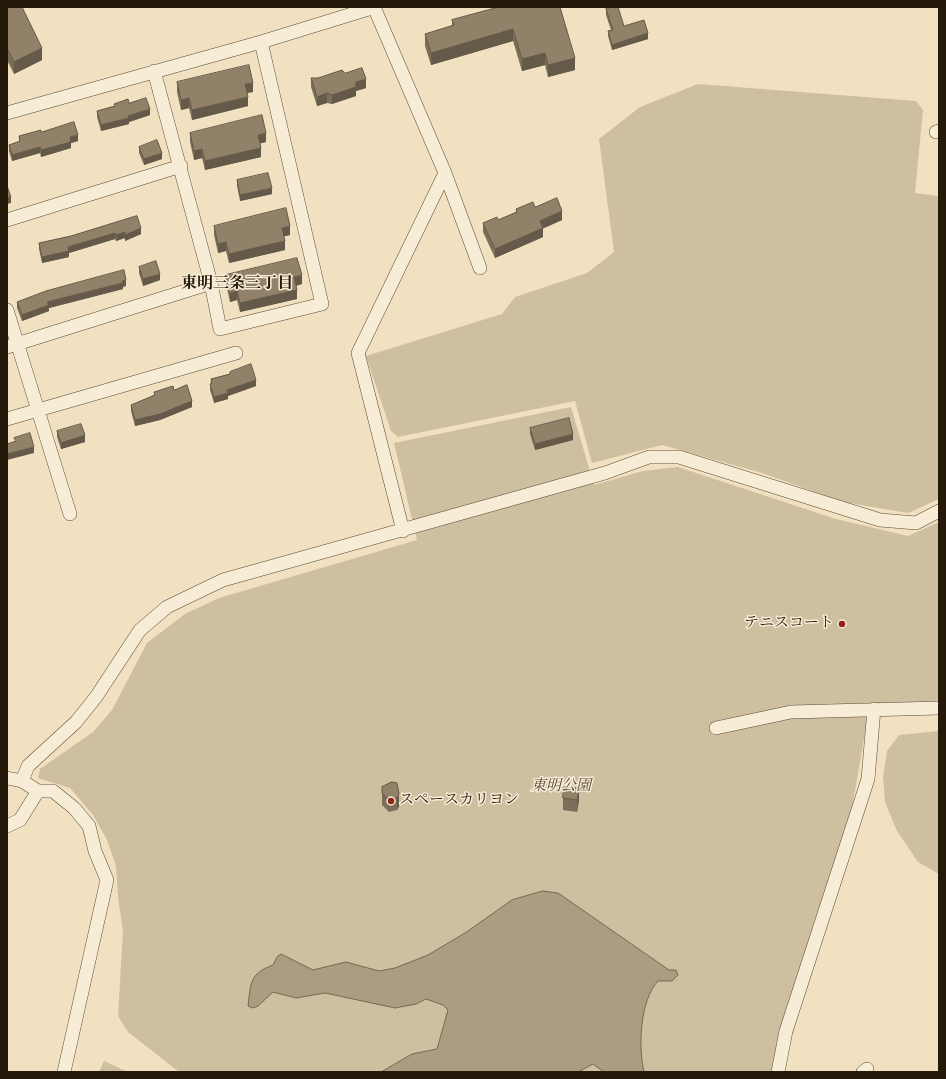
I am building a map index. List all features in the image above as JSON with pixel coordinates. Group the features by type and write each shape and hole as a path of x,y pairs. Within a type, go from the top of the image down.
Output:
{"street":[{"path":"7,113 261,42 374,7 445,174 480,268"},
{"path":"154,71 181,166 211,283 220,329 322,304 261,42"},
{"path":"7,220 181,166"},
{"path":"403,531 358,353 445,174"},
{"path":"12,345 211,283"},
{"path":"7,310 12,345 37,410 70,514"},
{"path":"7,419 236,353"},
{"path":"22,781 28,766 76,722 96,698 140,630 166,608 223,580 403,531 605,473 649,457 679,457 880,520 916,523 939,511"},
{"path":"716,728 791,712 939,708"},
{"path":"778,1072 786,1031 868,779 874,710"},
{"path":"7,778 22,781 38,791 53,791 74,808 88,826 95,851 108,880 64,1072"},
{"path":"7,826 20,820 38,791"}],"green space":[{"path":"698,84 916,101 923,110 915,193 939,196 939,499 908,513 843,502 762,473 662,445 592,463 575,401 398,437 391,431 366,356 502,314 515,297 587,273 614,252 599,139 640,107"},
{"name":"東明公園","path":"571,407 594,485 643,471 678,467 836,519 908,536 939,522 939,702 870,704 852,808 772,1072 179,1072 128,1032 118,1016 123,931 118,897 116,866 107,840 93,815 70,788 38,778 40,769 93,732 112,710 147,643 185,614 219,598 417,540 394,443"},
{"path":"939,731 939,874 918,862 897,831 885,802 883,777 887,751 899,735"},
{"path":"104,1061 128,1072 99,1072"}],"shaded area":[{"path":"543,891 558,893 669,970 676,970 678,975 672,981 658,981 647,1000 641,1037 644,1072 604,1072 593,1064 578,1072 381,1072 412,1054 437,1049 448,1010 443,1005 426,999 416,1004 395,1008 325,993 296,998 273,992 258,1006 253,1008 248,1006 251,985 255,976 265,968 273,965 277,957 281,954 313,970 346,962 379,971 395,968 428,955 465,933 512,900"}],"building":[{"path":"7,7 22,7 42,48 14,62 7,48"},
{"path":"499,7 560,7 575,58 548,65 545,53 522,59 513,29 431,53 425,34 454,25 452,20"},
{"path":"618,7 624,26 644,20 648,33 612,45 608,31 613,30 606,9"},
{"path":"249,65 253,83 245,84 248,97 192,110 189,98 181,100 177,82"},
{"path":"362,68 366,79 356,82 356,87 332,95 327,93 317,97 311,78 318,78 342,70 345,73"},
{"path":"146,98 150,109 128,116 129,118 101,125 97,111 115,106 114,104 128,99 129,103"},
{"path":"262,115 266,133 258,135 261,148 205,161 202,149 194,151 190,133"},
{"path":"74,122 78,135 70,137 71,142 41,150 40,147 12,155 9,145 20,141 19,136 41,130 41,132"},
{"path":"157,140 162,153 144,159 139,147"},
{"path":"268,173 272,188 240,195 237,180"},
{"path":"7,186 11,197 7,198"},
{"path":"557,198 562,211 540,221 543,228 495,249 483,223 497,217 498,220 517,212 516,209 533,202 535,207"},
{"path":"286,208 290,226 282,228 285,241 229,254 226,242 218,244 214,226"},
{"path":"137,216 141,228 125,235 125,232 116,235 115,233 68,247 69,251 42,257 39,243 71,236"},
{"path":"297,258 302,275 294,277 297,290 240,303 237,291 230,293 226,275"},
{"path":"156,261 160,274 143,279 139,267"},
{"path":"124,270 126,280 122,281 123,283 47,302 49,305 22,315 17,302 46,291"},
{"path":"251,364 256,380 227,390 228,393 214,397 210,384 212,383 211,379 230,374 230,372"},
{"path":"187,385 192,401 160,414 135,420 131,405 155,395 154,392 173,386 174,390"},
{"path":"569,418 573,434 535,444 530,428"},
{"path":"81,424 85,435 61,443 57,431"},
{"path":"30,433 34,447 7,454 7,444 16,441 14,438"},
{"path":"392,782 397,783 399,794 397,798 389,800 382,793 382,787"},
{"path":"564,787 579,788 577,800 563,798"}],"place":[{"name":"テニスコート","path":"842,624"},
{"name":"スペースカリヨン","path":"391,801"}],"district":[{"name":"東明三条三丁目","path":"237,285"}]}
